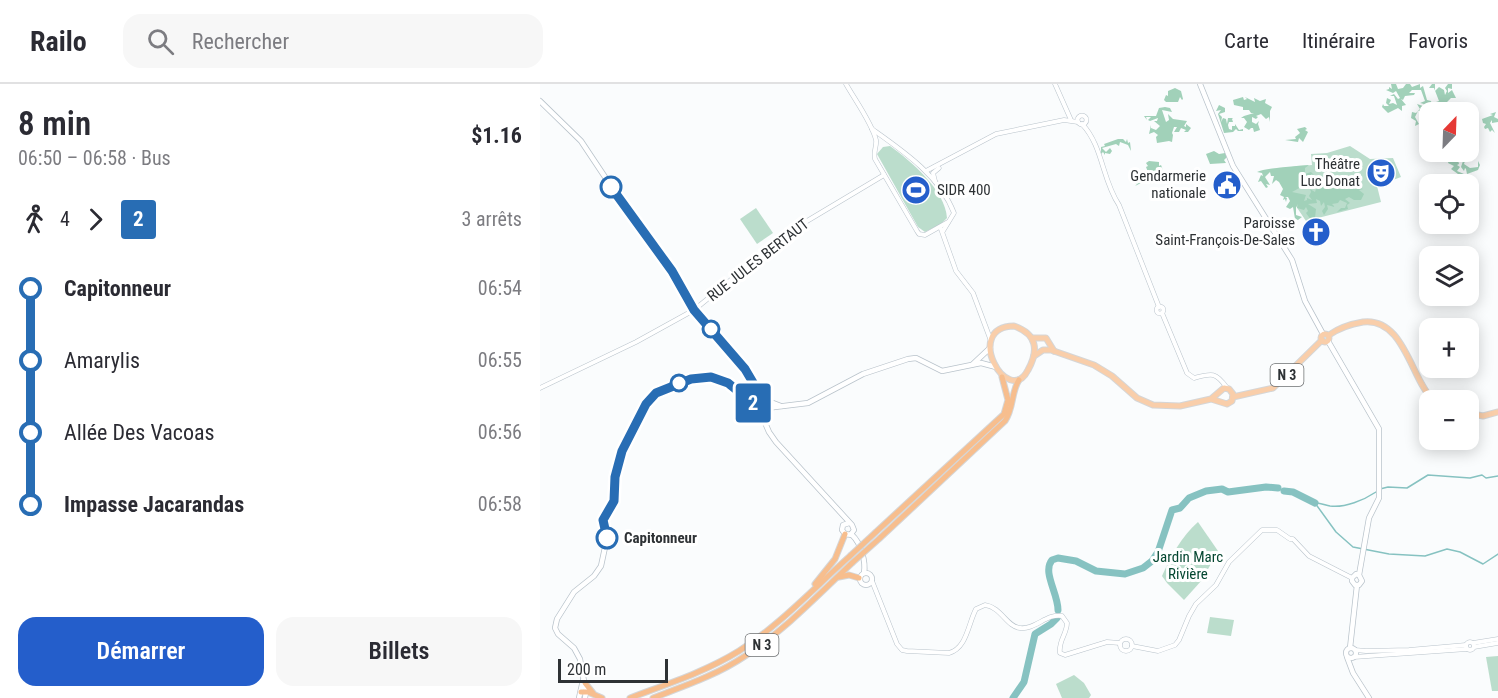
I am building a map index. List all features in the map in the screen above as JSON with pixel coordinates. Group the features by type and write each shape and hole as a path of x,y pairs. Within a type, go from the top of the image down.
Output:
{"highway":[{"name":"N 3","path":"653,698 710,676 771,639 852,563 908,500 1004,414 1008,400 1002,377"},
{"name":"N 3","path":"628,698 695,673 729,657 765,632 1005,421 1011,411 1019,380"},
{"path":"938,471 946,468"},
{"path":"803,598 835,559 850,533"},
{"path":"809,604 838,578 864,575"},
{"path":"585,680 594,694 602,698"},
{"path":"583,695 594,694"}],"main road":[{"path":"1200,84 1233,166 1289,255 1305,301 1378,425 1380,433 1379,495 1369,518 1359,575 1362,581 1357,585 1351,657 1351,669 1369,698"},
{"path":"540,101 581,141 610,186 672,271 694,310 737,358 758,391 766,399 781,406"},
{"name":"N 3","path":"1032,338 1040,337 1049,341 1054,351 1103,370 1145,402 1180,406 1225,393 1244,394 1273,388 1325,338 1353,324 1371,322 1380,324 1390,332 1402,347 1427,390"},
{"path":"973,364 991,345 998,331 1005,327 1014,326 1025,330 1032,338 1034,356"},
{"name":"N 3","path":"991,345 996,367 1002,377"},
{"path":"1034,356 1043,350 1054,351"},
{"name":"N 3","path":"1019,380 1027,372 1034,356"},
{"path":"764,409 808,403 863,374 908,358 916,358 942,371 986,363 996,367"},
{"path":"1002,377 1019,380"},
{"path":"583,695 585,680 578,654 558,634 555,624 574,592 594,576 601,566 607,538 603,520 614,501 619,458 646,404 660,391 697,378 720,380 748,398 766,399"},
{"path":"756,400 758,391"},
{"path":"766,399 764,423 776,442 842,514 846,524"},
{"path":"756,400 764,409"},
{"path":"1479,415 1498,412"},
{"path":"846,524 842,530 850,533 860,543 864,575 861,583 870,583"},
{"path":"846,524 853,526 850,533"},
{"path":"864,575 870,583"},
{"path":"1357,585 1353,583 1352,578 1354,575 1359,575"},
{"path":"1351,657 1346,652 1352,649"}],"street":[{"path":"846,84 871,128 876,142 874,156 919,234 925,236 941,229 953,217 953,210 936,183 926,171 871,128"},
{"path":"1055,84 1068,119"},
{"path":"926,171 994,136 1068,119 1081,121 1094,140 1109,190 1119,205 1159,307 1164,309 1162,313 1187,373 1194,378 1211,374 1223,381 1225,393"},
{"path":"876,142 886,139"},
{"path":"936,183 934,170 986,140"},
{"name":"RUE JULES BERTAUT","path":"540,388 636,342 694,310 792,230 884,175"},
{"path":"941,229 956,272 974,293 991,345"},
{"path":"987,327 998,331"},
{"path":"1132,646 1151,651 1164,650 1179,640 1196,604 1216,585 1229,562 1262,530 1277,530 1293,539 1309,556 1352,578"},
{"path":"870,583 876,590 897,644 902,650 949,653 955,651 961,645 976,609 985,605 995,608 1013,626 1021,628 1031,627 1055,615 1064,618 1067,631 1059,646 1060,652 1065,655 1107,642 1120,644 1124,650 1130,650 1132,646"},
{"path":"1120,644 1122,640 1127,639 1132,642 1132,646"},
{"path":"1467,647 1469,642 1474,645 1498,641"},
{"path":"1352,649 1366,651 1467,647"},
{"path":"1351,657 1467,647"}],"green space":[{"path":"1391,84 1396,84 1398,89 1403,88 1406,84 1412,87 1420,84 1420,88 1423,86 1427,100 1431,102 1422,102 1425,101 1421,90 1412,90 1409,93 1415,93 1414,95 1401,99 1406,105 1402,106 1402,111 1398,108 1388,113 1382,107 1383,104 1389,106 1386,103 1387,98 1391,100 1389,104 1397,105 1394,96 1390,96 1394,94 1398,99 1400,98 1396,91 1393,93 1386,90 1389,87 1392,89"},
{"path":"1448,84 1452,84 1452,89 1448,88 1448,93 1452,90 1456,98 1451,98 1447,102 1436,102 1439,101 1435,91 1439,87 1444,90 1445,95 1447,91 1445,88"},
{"path":"1175,88 1181,91 1183,99 1180,97 1178,102 1166,102 1164,100 1166,95 1168,96 1168,91"},
{"path":"1243,97 1244,100 1247,99 1245,97 1255,102 1254,98 1260,101 1266,99 1265,103 1272,107 1270,122 1269,117 1266,119 1261,114 1256,116 1258,117 1256,119 1252,117 1252,122 1256,124 1259,121 1260,130 1254,132 1253,128 1249,130 1244,127 1247,122 1241,118 1254,113 1234,105 1233,100"},
{"path":"1219,105 1225,108 1225,112 1219,114 1222,117 1221,122 1223,118 1226,119 1227,124 1228,118 1233,118 1233,122 1229,122 1229,129 1232,130 1235,124 1239,130 1243,129 1243,131 1238,131 1236,129 1233,132 1224,133 1218,114 1221,110 1216,111"},
{"path":"1159,108 1170,108 1172,112 1162,110 1166,122 1169,120 1168,114 1173,119 1187,121 1184,126 1186,127 1186,124 1191,128 1188,132 1184,132 1186,130 1181,128 1179,132 1174,132 1177,127 1174,127 1172,142 1157,143 1158,135 1154,132 1149,134 1151,125 1151,128 1156,130 1160,126 1154,121 1158,118 1150,121 1148,120 1151,117 1146,117 1147,120 1144,116 1156,116"},
{"path":"1418,111 1415,117 1419,124 1415,126 1416,121 1411,118 1412,112"},
{"path":"1496,112 1494,117 1498,119 1498,122 1492,123 1492,120 1490,123 1495,133 1492,130 1490,132 1488,128 1485,129 1486,124 1482,119"},
{"path":"1305,127 1308,132 1303,142 1299,138 1298,142 1285,140 1296,139 1295,137 1300,133 1297,129"},
{"path":"1118,139 1126,142 1127,139 1128,143 1130,142 1131,151 1128,145 1120,142 1119,146 1116,144 1102,148 1106,152 1110,148 1112,151 1110,154 1105,153 1105,155 1103,152 1101,154 1101,147 1105,146 1104,144"},
{"name":"SIDR 400","path":"890,146 917,168 934,187 945,207 947,218 941,224 925,232 918,227 877,154 883,147"},
{"path":"1350,146 1370,159 1393,158 1401,177 1377,186 1381,202 1306,221 1271,169 1312,165 1311,154 1327,153"},
{"path":"1214,151 1219,154 1225,153 1226,163 1210,164 1206,154"},
{"path":"1159,162 1163,170 1161,176 1164,176 1165,181 1159,176 1155,178 1155,183 1150,184 1152,181 1135,186 1138,183 1135,184 1135,177 1131,175 1148,172 1146,163"},
{"path":"1458,162 1457,165 1460,167 1457,171 1464,174 1458,174 1451,169 1454,166 1448,163"},
{"path":"1463,162 1470,168 1478,167 1478,162 1480,165 1478,170 1467,174 1466,169 1464,171 1461,167"},
{"path":"1309,165 1305,168 1305,174 1311,172 1314,175 1311,174 1311,176 1319,181 1317,184 1320,183 1320,187 1321,182 1328,185 1327,182 1330,186 1334,184 1330,178 1337,182 1337,186 1353,184 1355,180 1355,186 1363,189 1359,190 1364,194 1361,200 1349,197 1345,199 1350,203 1347,205 1348,209 1337,212 1345,208 1347,203 1340,200 1332,204 1335,207 1327,205 1328,209 1324,215 1322,211 1325,207 1324,202 1321,206 1320,201 1316,199 1317,203 1308,204 1316,209 1315,218 1311,220 1306,213 1308,211 1306,207 1304,210 1297,208 1298,204 1296,207 1296,215 1302,217 1298,220 1295,219 1293,207 1290,209 1286,207 1290,201 1288,197 1285,197 1286,202 1280,195 1283,189 1279,182 1276,180 1272,184 1274,176 1271,176 1270,172 1265,177 1270,185 1266,184 1268,187 1266,188 1261,181 1258,182 1261,175 1263,176 1262,173 1257,172","holes":["1303,176 1307,179 1307,184 1316,189 1315,192 1310,189 1309,196 1312,200 1307,198 1304,201 1306,195 1292,192 1303,186"]},
{"path":"756,208 773,233 757,244 740,219"},
{"name":"Jardin Marc Rivière","path":"1198,522 1218,551 1202,580 1184,600 1162,576 1177,547"},
{"path":"1210,617 1234,620 1231,636 1207,633"},
{"path":"1498,656 1498,691 1492,691 1486,657"},
{"path":"1074,675 1084,683 1091,695 1089,698 1062,698 1056,684"}],"waterway":[{"path":"1380,489 1407,488 1428,475 1470,478 1482,475 1486,478 1498,476"},
{"path":"1058,610 1049,570 1052,560 1058,558 1076,561 1096,571 1125,574 1143,568 1152,561 1158,552 1172,510 1180,508 1189,498 1206,491 1222,489 1228,492 1266,487 1278,488"},
{"path":"1284,491 1293,492 1315,503"},
{"path":"1316,503 1330,506 1348,505 1376,492"},
{"path":"1315,503 1336,532 1353,547 1389,554 1425,556 1447,549 1460,552 1483,564 1498,554"},
{"path":"1013,698 1024,682 1035,634 1057,618"}],"bus line":[{"name":"2","path":"607,538 603,520 614,501 619,458 646,404 656,393 680,382 711,377 724,381 754,404 758,398 758,391 745,369 694,310 672,271 611,187"}],"place":[{"name":"Théâtre Luc Donat","path":"1381,173"},
{"name":"Gendarmerie nationale","path":"1227,185"},
{"name":"SIDR 400","path":"916,190"},
{"name":"Paroisse Saint-François-De-Sales","path":"1316,232"},
{"name":"Capitonneur","path":"607,538"}]}
